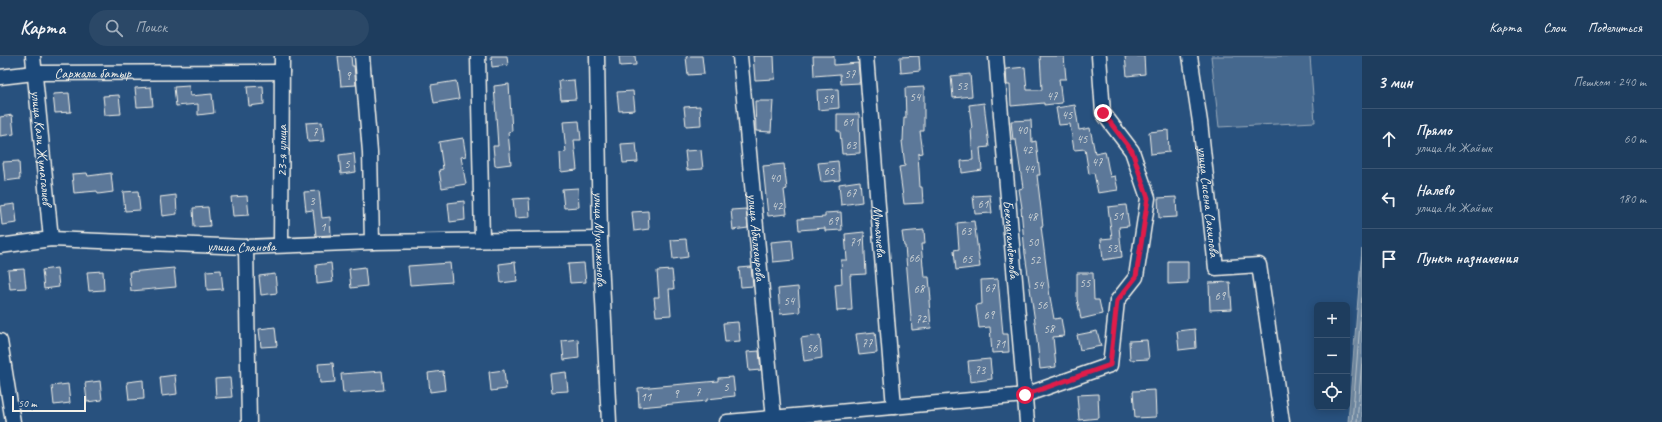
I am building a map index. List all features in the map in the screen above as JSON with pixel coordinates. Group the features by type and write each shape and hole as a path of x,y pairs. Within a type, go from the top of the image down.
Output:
{"street":[{"name":"улица Кали Жумагалиев","path":"33,56 51,239"},
{"name":"23-я улица","path":"281,245 282,56"},
{"path":"362,56 370,152 372,242"},
{"path":"478,56 482,240"},
{"name":"улица Муханжанова","path":"597,56 600,239 609,422"},
{"name":"улица Абилхаирова","path":"740,56 774,419"},
{"name":"Муталиева","path":"866,56 894,407"},
{"name":"Бекмагамбетова","path":"996,56 1027,422"},
{"path":"727,422 774,419 1025,395 1110,365 1117,301 1136,277 1148,198 1132,151 1103,113 1098,56"},
{"name":"улица Сисена Сакипова","path":"1190,56 1200,122 1216,268 1259,265 1282,422"},
{"name":"Саржала батыр","path":"0,77 34,73 282,72"},
{"name":"улица Сланова","path":"0,246 51,239 246,247 372,242 600,239"},
{"path":"246,247 249,422"},
{"path":"0,341 13,422"}],"shaded area":[{"path":"1211,56 1310,56 1315,122 1219,127"}],"water":[{"path":"1362,249 1362,422 1348,422"}],"building":[{"path":"338,56 351,56 352,66 354,66 356,85 341,86"},
{"path":"491,56 507,56 508,65 492,67"},
{"path":"619,56 635,56 636,65 620,66"},
{"path":"702,56 704,74 688,75 686,57"},
{"path":"753,56 774,56 775,79 755,80"},
{"path":"813,56 834,56 834,65 858,63 860,83 841,84 840,74 814,76"},
{"path":"919,56 920,71 901,73 900,57"},
{"path":"1040,56 1064,56 1066,79 1059,79 1062,103 1011,106 1010,85 1007,85 1006,69 1025,67 1027,90 1042,90"},
{"path":"1125,56 1144,56 1145,74 1127,76"},
{"path":"970,74 972,96 953,98 951,76"},
{"path":"574,80 576,99 561,100 559,81"},
{"path":"456,81 459,99 434,103 431,85"},
{"path":"509,84 512,131 508,132 511,164 495,166 493,146 498,146 494,86"},
{"path":"189,86 190,96 212,94 214,113 198,115 198,104 176,106 174,87"},
{"path":"263,86 264,104 249,106 247,87"},
{"path":"151,87 153,106 137,107 135,88"},
{"path":"924,87 924,131 920,131 923,153 918,154 920,187 922,187 923,203 904,204 899,167 905,166 902,141 904,118 906,118 905,88"},
{"path":"838,89 839,108 818,110 817,90"},
{"path":"633,91 635,110 619,111 617,92"},
{"path":"69,93 71,112 55,113 53,94"},
{"path":"119,95 121,114 105,115 103,96"},
{"path":"755,101 773,101 771,132 756,131"},
{"path":"984,103 989,147 980,148 982,170 962,173 961,161 973,160 972,128 969,105"},
{"path":"1075,105 1079,130 1090,128 1095,153 1105,151 1110,177 1115,176 1118,190 1098,193 1094,173 1089,174 1085,149 1074,150 1070,124 1059,125 1056,108"},
{"path":"700,106 701,125 686,126 684,107"},
{"path":"837,114 859,114 860,153 842,154 840,131 837,131"},
{"path":"12,115 14,134 0,136 0,117"},
{"path":"1031,120 1032,142 1036,141 1040,175 1037,175 1043,226 1041,226 1050,297 1054,319 1061,318 1064,336 1053,337 1056,367 1040,369 1025,254 1022,208 1019,189 1023,188 1016,140 1013,140 1011,121"},
{"path":"579,121 581,140 574,140 577,170 561,172 560,153 566,152 563,122"},
{"path":"322,122 324,141 308,142 306,123"},
{"path":"1168,130 1169,152 1151,154 1149,132"},
{"path":"463,138 466,156 461,157 466,184 442,188 439,170 443,169 439,142"},
{"path":"636,143 638,162 623,163 621,144"},
{"path":"701,150 703,169 687,170 685,151"},
{"path":"354,153 356,172 341,174 339,155"},
{"path":"19,161 20,179 5,181 3,162"},
{"path":"838,161 840,180 821,182 818,163"},
{"path":"784,164 787,189 784,190 787,214 768,216 763,166"},
{"path":"87,173 88,176 111,173 113,192 98,194 97,191 74,193 72,174"},
{"path":"860,181 862,202 841,205 839,184"},
{"path":"578,188 579,207 564,208 562,189"},
{"path":"138,191 140,210 125,211 123,192"},
{"path":"319,191 322,218 330,217 331,235 316,236 313,210 306,211 304,192"},
{"path":"176,195 177,214 162,216 160,197"},
{"path":"990,195 992,213 975,214 973,196"},
{"path":"247,196 249,215 233,216 231,197"},
{"path":"1176,197 1177,217 1159,218 1158,198"},
{"path":"529,198 530,217 515,218 513,199"},
{"path":"464,201 465,220 450,222 448,203"},
{"path":"15,204 17,223 2,225 0,206"},
{"path":"1126,205 1129,226 1119,227 1122,257 1103,260 1101,239 1112,238 1108,207"},
{"path":"208,207 210,226 194,227 193,208"},
{"path":"746,209 748,228 733,230 731,210"},
{"path":"648,211 649,229 634,231 632,212"},
{"path":"841,212 842,230 825,231 825,228 799,230 798,219 825,217 825,213"},
{"path":"974,221 980,267 956,270 954,250 959,249 957,223"},
{"path":"924,230 925,244 921,244 924,277 929,277 931,328 912,330 905,246 902,232"},
{"path":"864,232 866,274 850,275 852,310 837,311 835,285 842,284 841,260 847,260 845,234"},
{"path":"686,239 688,257 673,259 671,240"},
{"path":"792,240 794,260 773,262 771,242"},
{"path":"1168,261 1188,261 1188,283 1168,284"},
{"path":"515,262 517,281 501,283 499,264"},
{"path":"331,263 333,282 317,284 316,265"},
{"path":"450,263 452,282 410,285 408,266"},
{"path":"584,263 586,282 570,283 568,264"},
{"path":"365,267 367,286 351,288 349,269"},
{"path":"751,267 753,286 741,287 739,268"},
{"path":"57,268 59,287 44,289 42,270"},
{"path":"174,268 176,287 131,291 129,272"},
{"path":"24,269 26,288 10,289 8,270"},
{"path":"221,270 223,289 207,290 206,271"},
{"path":"672,270 674,289 669,289 671,315 656,316 654,297 659,297 657,271"},
{"path":"103,271 104,290 89,291 87,272"},
{"path":"1077,273 1093,273 1094,300 1099,300 1102,314 1081,319 1077,299"},
{"path":"275,274 277,293 261,295 259,276"},
{"path":"998,279 1003,334 1008,334 1009,352 992,353 990,327 979,328 976,305 982,304 981,280"},
{"path":"1230,282 1232,309 1210,310 1209,283"},
{"path":"798,287 800,312 780,314 778,289"},
{"path":"738,322 740,341 725,342 723,323"},
{"path":"275,327 277,346 261,347 259,329"},
{"path":"1195,329 1196,348 1179,350 1177,331"},
{"path":"1097,331 1101,346 1080,350 1077,335"},
{"path":"875,332 877,353 859,355 856,334"},
{"path":"820,335 822,358 804,361 801,338"},
{"path":"578,339 579,358 564,360 562,341"},
{"path":"1147,340 1149,359 1130,360 1129,341"},
{"path":"759,351 761,370 749,371 747,352"},
{"path":"990,359 992,379 970,382 968,361"},
{"path":"333,363 335,382 320,383 318,364"},
{"path":"504,370 506,389 491,391 489,372"},
{"path":"382,371 384,390 343,393 341,374"},
{"path":"443,371 445,390 430,392 428,373"},
{"path":"566,372 568,391 552,392 550,374"},
{"path":"175,375 177,394 162,396 160,377"},
{"path":"733,377 735,396 707,399 707,401 639,407 638,388 718,381 718,378"},
{"path":"230,378 232,397 216,398 215,379"},
{"path":"143,380 144,399 129,400 127,382"},
{"path":"100,381 102,400 87,402 85,383"},
{"path":"68,384 70,403 54,405 52,386"},
{"path":"1155,390 1156,417 1135,418 1133,391"},
{"path":"1098,394 1099,418 1079,420 1077,395"}],"route":[{"path":"1025,395 1110,365 1117,301 1136,277 1148,198 1132,151 1103,113"}]}
